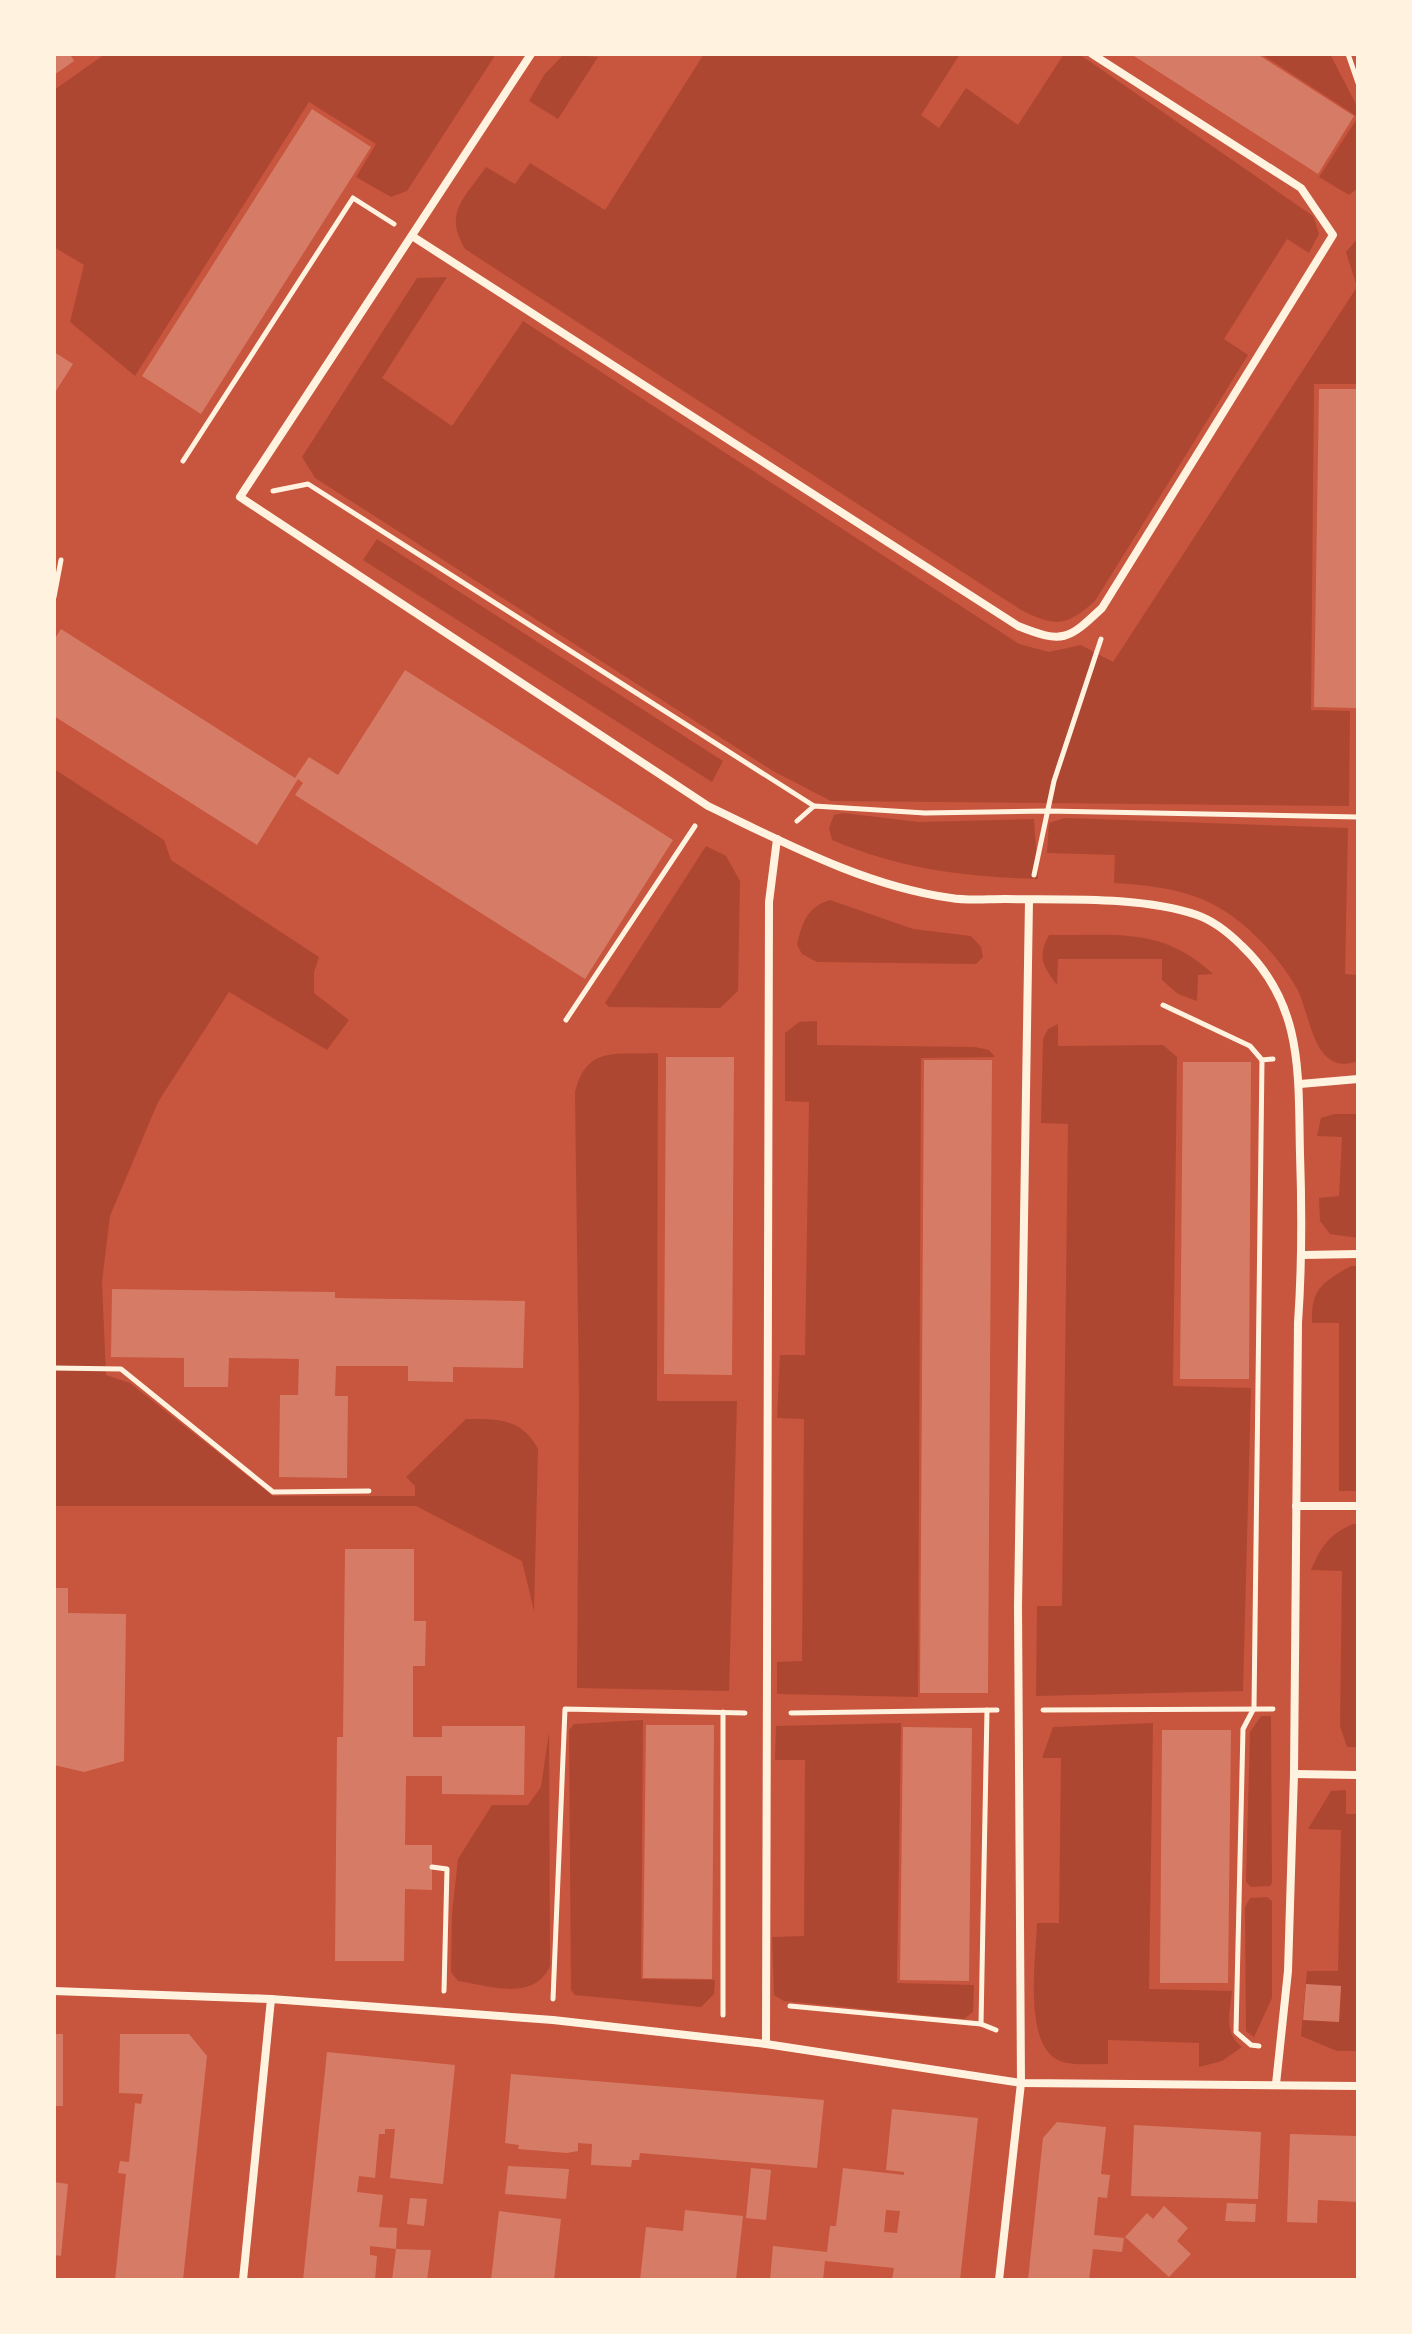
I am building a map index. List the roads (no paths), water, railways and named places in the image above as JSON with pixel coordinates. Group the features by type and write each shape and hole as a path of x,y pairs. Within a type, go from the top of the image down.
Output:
{"street":[{"path":"531,54 240,497 708,806 777,839 889,884 952,899 1145,906 1198,916 1218,927 1257,960 1278,990 1293,1029 1300,1084 1303,1255 1298,1323 1294,1774 1288,1971 1276,2084"},
{"path":"412,236 1018,626 1048,638 1072,637 1102,608 1333,235 1301,188 1092,54"},
{"path":"766,2044 769,902 777,839"},
{"path":"999,2280 1021,2083 1018,1710 1025,1010 1029,900"},
{"path":"1300,1084 1358,1079"},
{"path":"1303,1255 1358,1254"},
{"path":"1296,1506 1358,1506"},
{"path":"1294,1774 1358,1775"},
{"path":"54,1991 271,1999 553,2020 766,2044 1021,2083 1358,2086"},
{"path":"243,2280 271,1999"}]}
